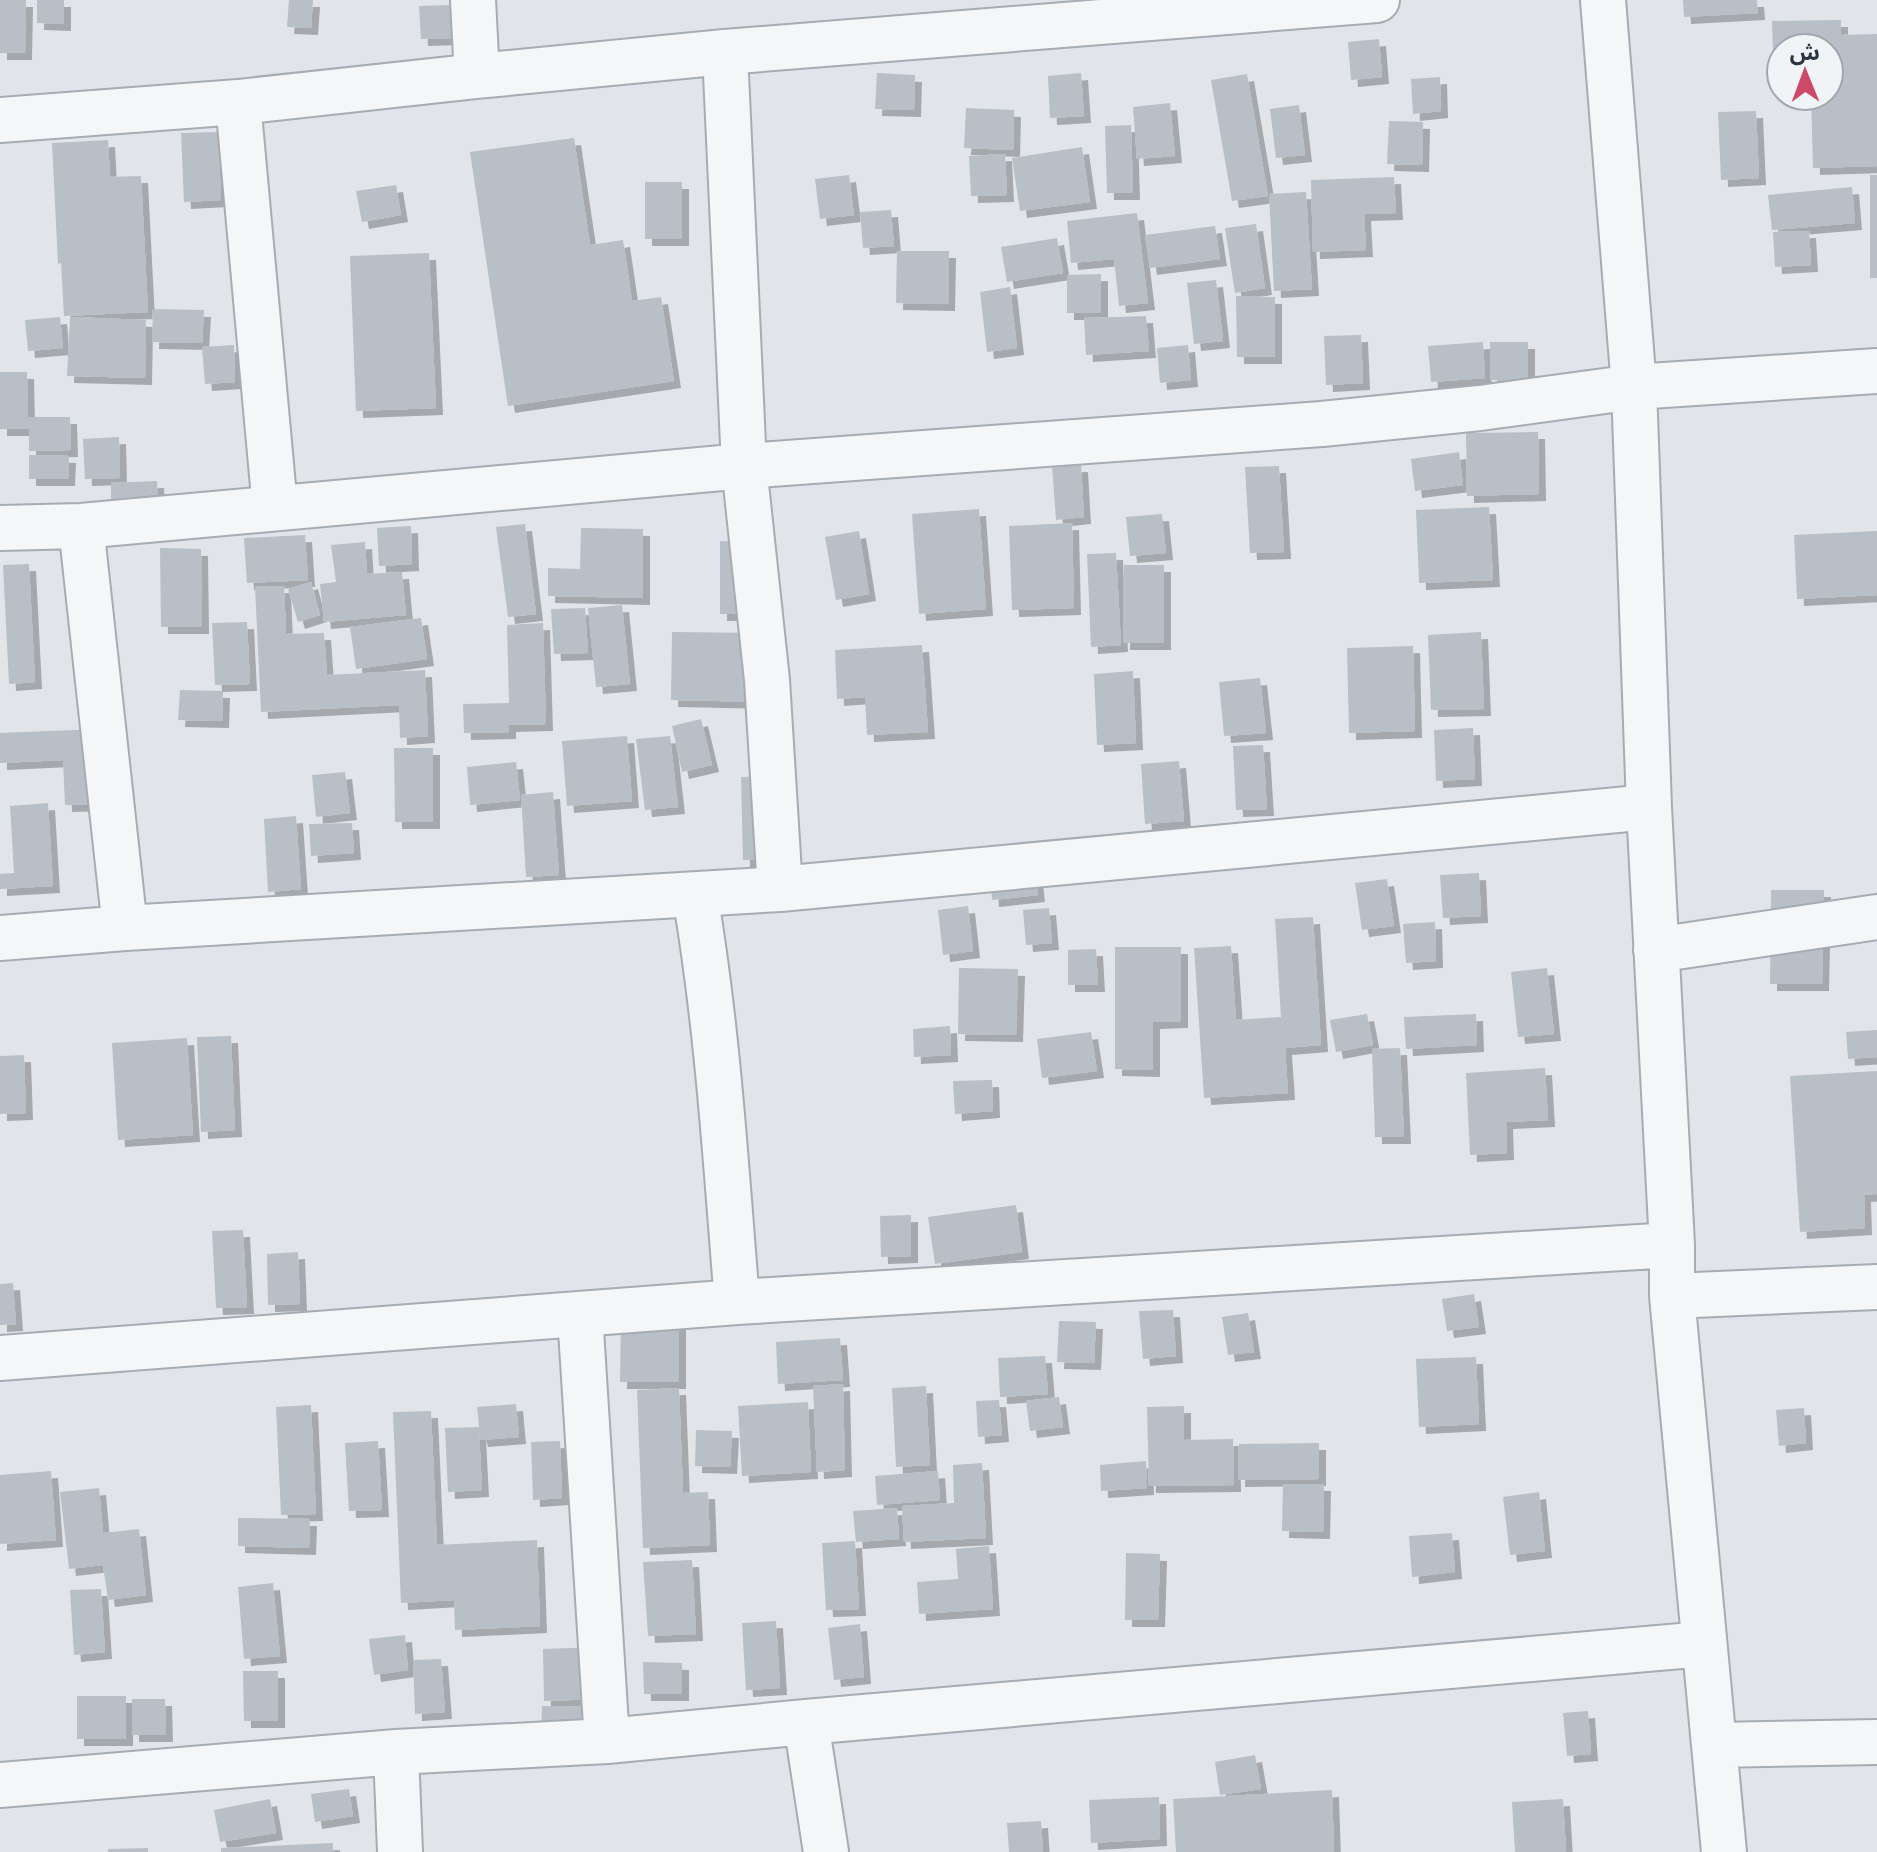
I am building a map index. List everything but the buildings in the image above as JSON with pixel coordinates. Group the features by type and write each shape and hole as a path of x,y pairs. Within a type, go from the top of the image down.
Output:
{"street":[{"path":"473,0 477,76"},
{"path":"0,120 238,102 725,52 1377,0"},
{"path":"1603,0 1634,387 1649,807 1672,1296 1724,1852"},
{"path":"725,52 744,466 767,680 780,889"},
{"path":"238,102 275,508"},
{"path":"0,528 81,526 744,466 1322,424 1480,408 1634,387 1877,371"},
{"path":"81,526 125,928"},
{"path":"0,938 780,889 1649,807"},
{"path":"695,895 719,1070 737,1302"},
{"path":"1656,950 1877,917"},
{"path":"0,1358 737,1302 1672,1245"},
{"path":"1672,1296 1877,1287"},
{"path":"580,1314 607,1741"},
{"path":"0,1785 396,1752 607,1741 1704,1644"},
{"path":"806,1722 826,1852"},
{"path":"1714,1745 1877,1742"},
{"path":"396,1752 400,1852"}]}
